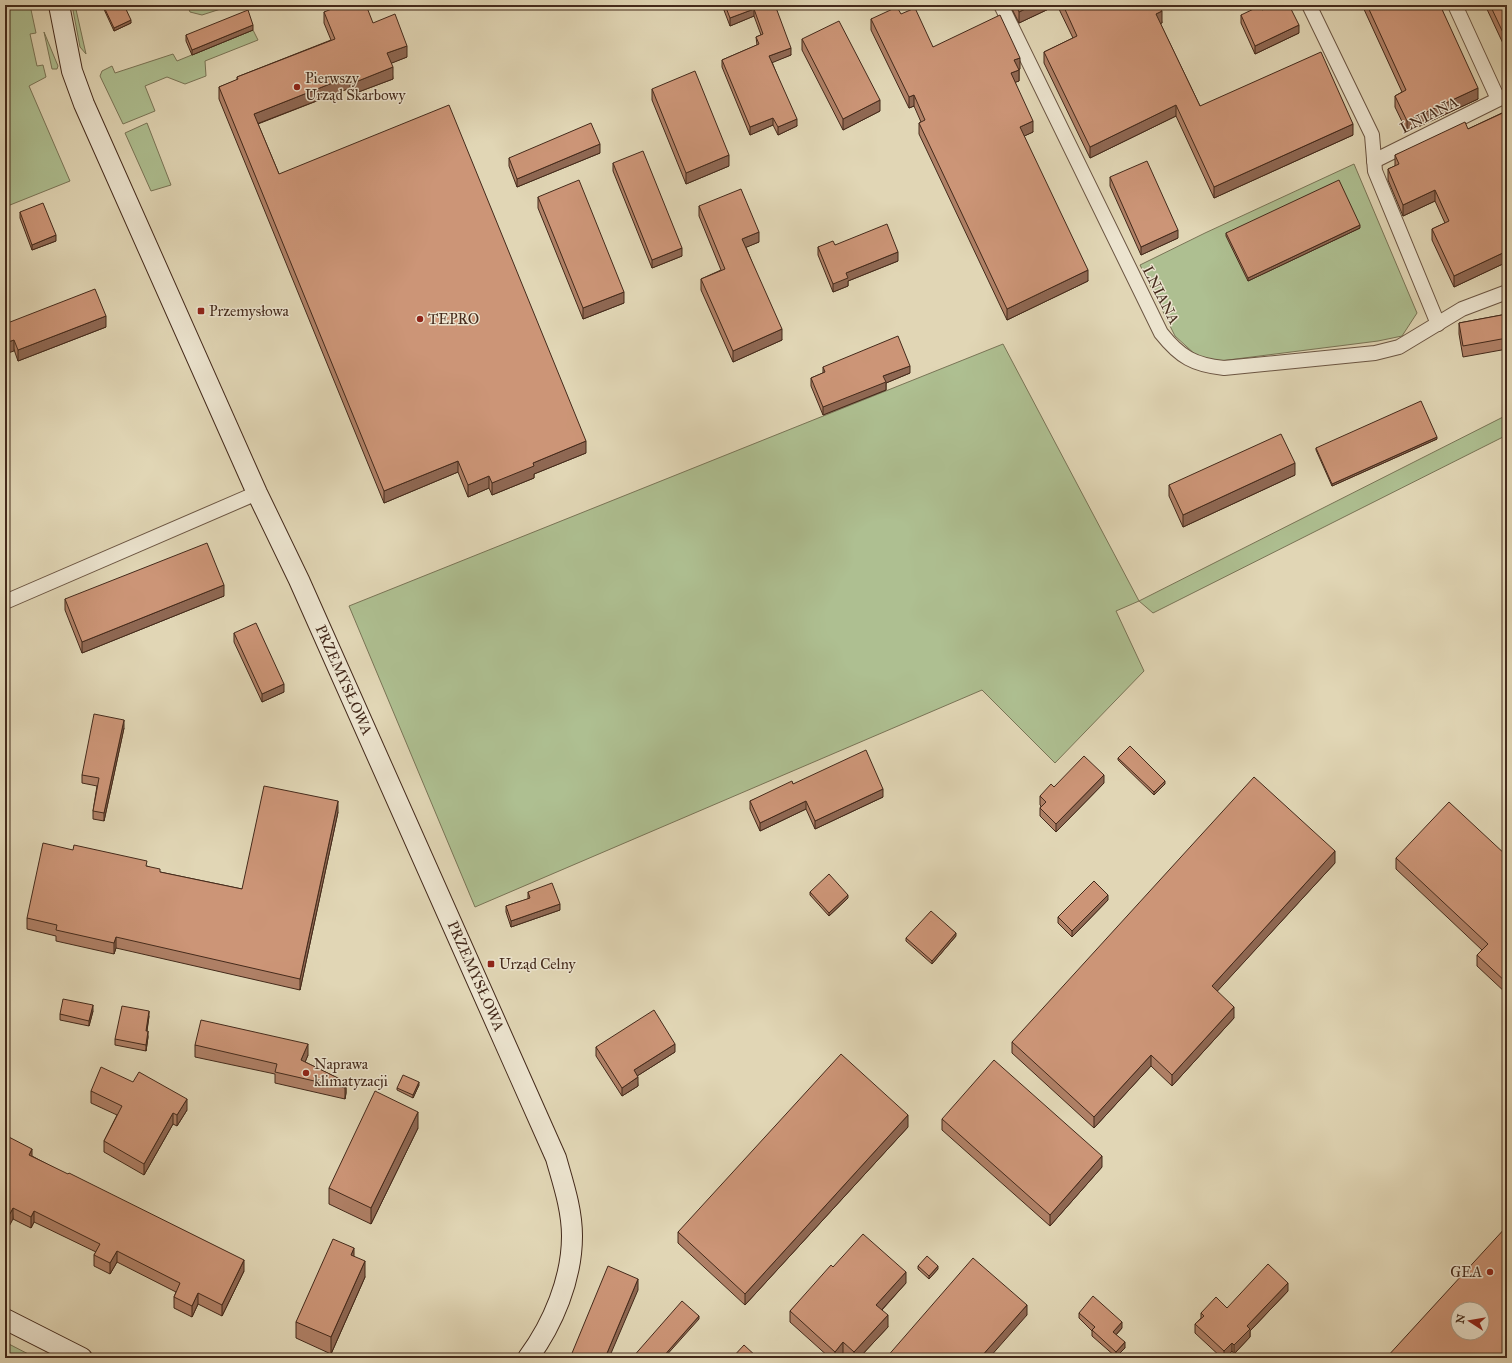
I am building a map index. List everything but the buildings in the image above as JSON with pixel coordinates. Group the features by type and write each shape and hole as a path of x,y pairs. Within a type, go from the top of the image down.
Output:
{"street":[{"name":"PRZEMYSŁOWA","path":"59,5 72,71 84,104 257,493 302,587 556,1158 568,1198 572,1236 569,1259 564,1285 557,1307 528,1358"},
{"name":"LNIANA","path":"1001,5 1161,333 1171,346 1190,360 1205,366 1224,368 1375,353 1399,347 1462,309 1507,292"},
{"path":"1309,5 1372,135 1376,172 1438,324"},
{"name":"LNIANA","path":"1374,161 1502,97 1454,5"},
{"path":"5,602 257,493"},
{"path":"5,1319 82,1358"}],"green space":[{"path":"5,5 30,5 36,33 30,34 37,66 43,65 46,77 29,86 70,181 5,207"},
{"path":"72,5 75,5 86,54 80,47"},
{"path":"187,5 233,5 202,15 190,12"},
{"path":"253,30 258,40 205,61 206,76 185,84 167,77 145,86 155,111 123,124 100,76 102,71 112,66 115,73 173,54 177,61"},
{"path":"44,32 58,66 57,69 52,69"},
{"path":"147,123 171,185 151,191 125,133"},
{"path":"1354,164 1417,313 1402,336 1378,341 1220,361 1197,356 1175,336 1140,265"},
{"path":"1003,344 1139,601 1116,611 1144,671 1055,763 982,690 475,907 349,606"},
{"path":"1507,415 1507,435 1153,613 1139,601"},
{"path":"5,1342 36,1358 5,1358"}],"place":[{"name":"Pierwszy Urząd Skarbowy","path":"297,87"},
{"name":"Przemysłowa","path":"201,311"},
{"name":"TEPRO","path":"420,319"},
{"name":"Urząd Celny","path":"491,964"},
{"name":"Naprawa klimatyzacji","path":"306,1073"},
{"name":"GEA","path":"1490,1272"}]}
